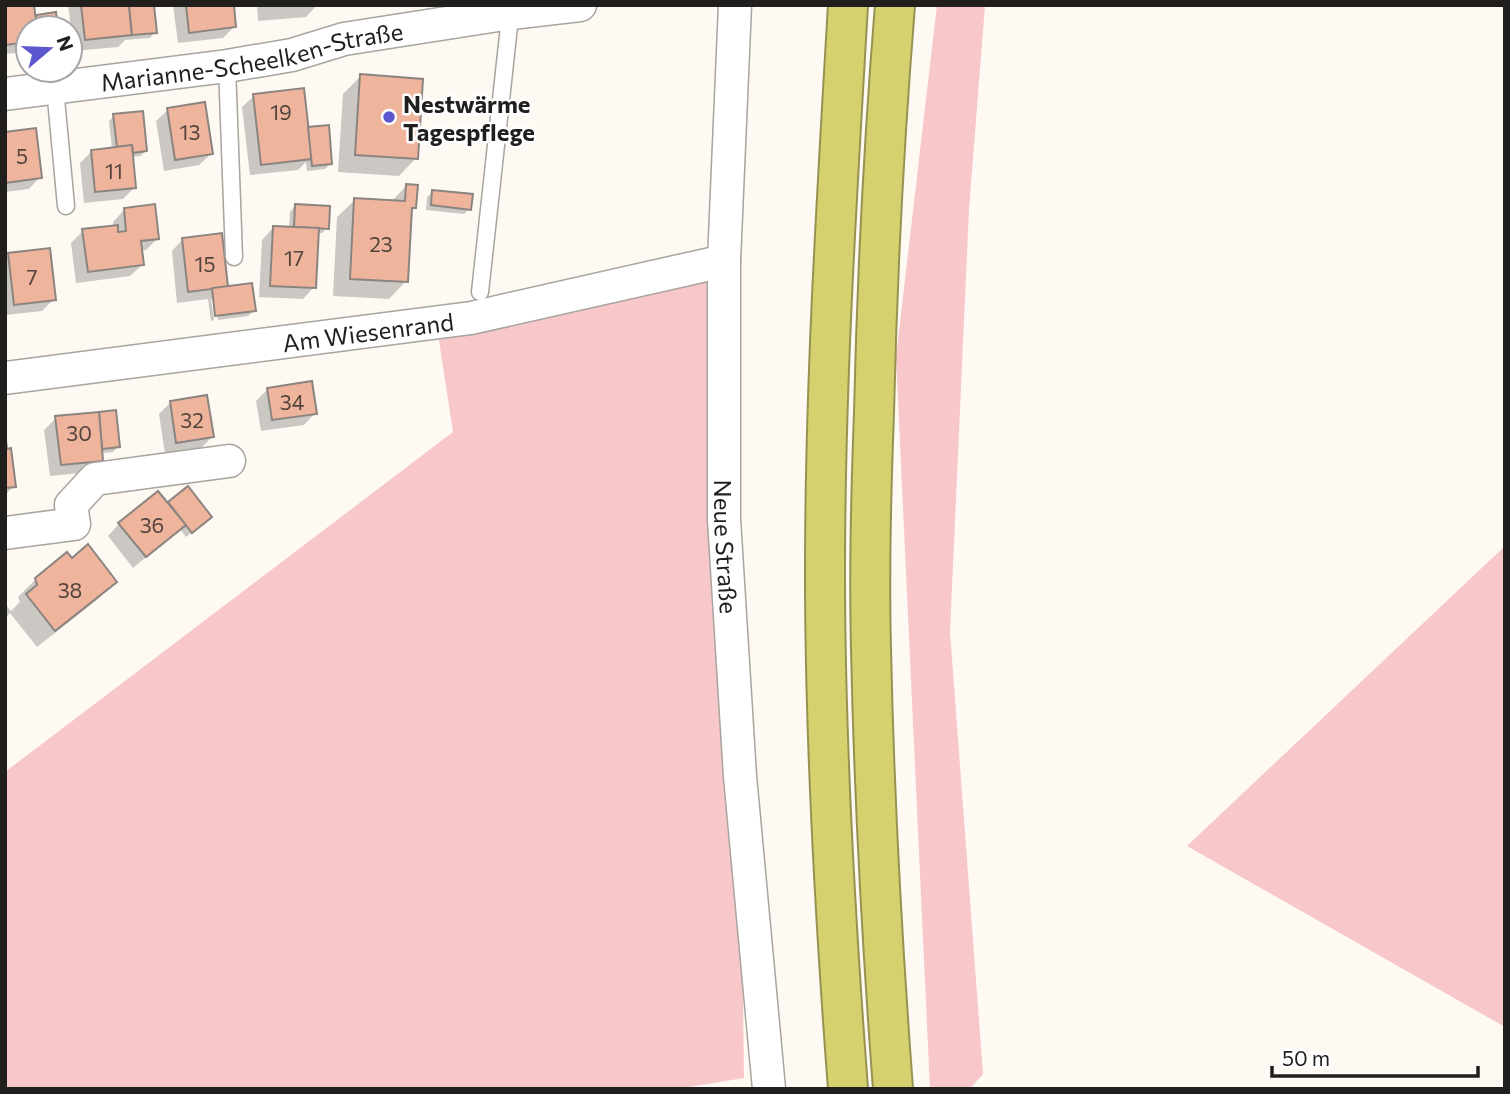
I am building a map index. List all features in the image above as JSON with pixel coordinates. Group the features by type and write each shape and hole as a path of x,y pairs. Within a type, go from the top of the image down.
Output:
{"highway":[{"path":"848,5 831,288 825,572 830,782 838,958 848,1089"},
{"path":"892,1089 883,949 871,605 876,345 886,120 895,5"}],"street":[{"name":"Marianne-Scheelken-Straße","path":"5,94 227,66 292,55 344,39 511,9 580,5"},
{"name":"Neue Straße","path":"736,5 724,261 724,519 740,776 769,1089"},
{"name":"Am Wiesenrand","path":"5,378 471,318 724,261"},
{"path":"5,533 74,524 71,505 95,479 229,461"}],"lane":[{"path":"480,292 511,9"},
{"path":"227,66 234,257"},
{"path":"55,88 66,206"}],"shaded area":[{"path":"937,5 985,5 969,209 950,632 983,1074 970,1089 930,1089 896,357"},
{"path":"718,273 742,920 744,1078 676,1089 5,1089 5,772 453,432 438,334"},
{"path":"1505,546 1505,1027 1187,846"}],"building":[{"path":"5,5 34,5 35,14 14,14 14,44 5,45"},
{"path":"81,5 129,5 132,35 85,40"},
{"path":"129,5 154,5 157,33 132,35"},
{"path":"186,5 234,5 236,27 189,33"},
{"name":"Nestwärme Tagespflege","path":"360,74 423,79 418,159 355,155"},
{"path":"304,88 312,159 261,165 253,94"},
{"path":"205,102 213,154 175,160 167,108"},
{"path":"143,111 147,151 133,153 132,145 117,147 113,114"},
{"path":"329,125 332,164 312,166 308,127"},
{"path":"36,128 42,178 5,183 5,132"},
{"path":"132,145 136,188 95,192 91,150"},
{"path":"406,184 418,185 416,208 412,208 408,282 350,279 354,198 405,201"},
{"path":"432,190 473,194 471,210 431,205"},
{"path":"155,204 159,239 141,241 144,265 88,272 82,229 118,225 118,232 126,231 124,208"},
{"path":"295,204 330,206 329,229 294,227"},
{"path":"273,226 319,228 316,288 270,286"},
{"path":"222,233 228,287 188,292 182,238"},
{"path":"50,248 56,300 14,305 8,253"},
{"path":"252,283 256,311 215,316 212,288"},
{"path":"312,381 317,414 272,420 267,388"},
{"path":"207,395 214,437 176,443 170,401"},
{"path":"116,410 120,447 102,449 99,412"},
{"path":"99,412 103,461 61,465 55,416"},
{"path":"5,432 7,449 11,448 16,487 5,488"},
{"path":"188,486 212,517 192,533 168,502"},
{"path":"158,491 186,525 146,557 118,523"},
{"path":"88,544 117,582 55,631 26,594 37,585 35,578 67,552 72,558"}],"place":[{"name":"Nestwärme Tagespflege","path":"389,117"}]}
